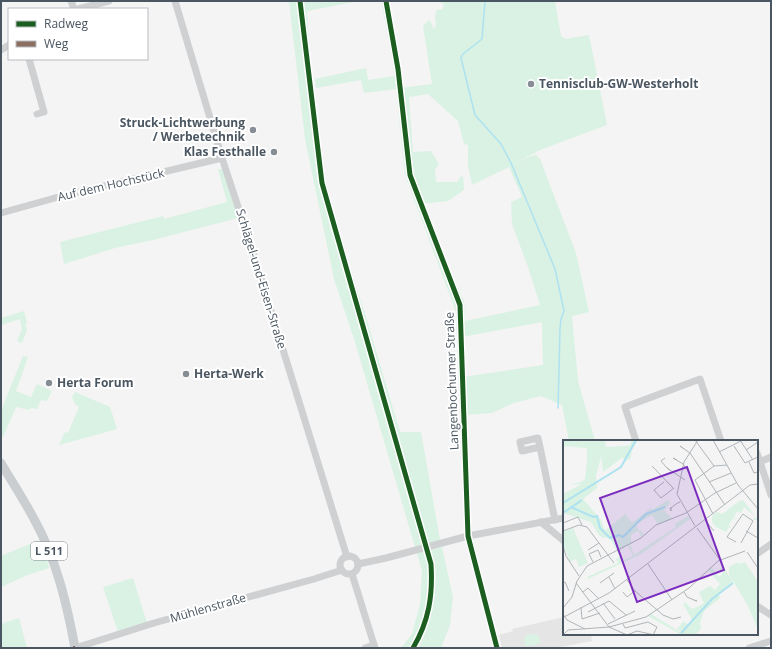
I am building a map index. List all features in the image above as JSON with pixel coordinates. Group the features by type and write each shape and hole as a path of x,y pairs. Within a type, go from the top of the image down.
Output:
{"main road":[{"name":"L 511","path":"1,463 35,519 45,541 63,595 75,648"}],"street":[{"path":"82,8 109,1"},
{"name":"Schlägel-und-Eisen-Straße","path":"175,1 222,158 251,246 347,557"},
{"name":"Langenbochumer Straße","path":"386,1 398,69 410,175 460,305 468,536 497,648"},
{"path":"29,60 44,112 37,114"},
{"name":"Auf dem Hochstück","path":"1,213 62,196 222,158"},
{"path":"636,440 625,407 700,379 721,440"},
{"path":"540,447 555,520"},
{"path":"771,457 758,462 771,495"},
{"path":"358,564 468,536 563,518"},
{"path":"541,522 563,539"},
{"path":"758,553 771,544"},
{"path":"347,557 354,558 358,564 357,570 352,574 346,574 342,570 341,562 347,557"},
{"name":"Mühlenstraße","path":"75,648 154,623 342,570"},
{"path":"352,574 374,646 365,648"},
{"path":"758,607 771,615"},
{"path":"748,648 771,641"}],"shaded area":[{"path":"563,617 563,635 591,635 592,641 555,648 502,648 499,635 513,631 512,629"}],"green space":[{"path":"289,1 359,1 307,11 311,79 326,182 336,224 367,320 400,432 421,432 440,540 415,547 355,342 334,279 305,139"},
{"path":"381,1 386,1 400,88 432,84 423,26 429,20 433,29 436,26 435,17 437,9 442,10 444,4 439,1 555,1 561,36 566,39 589,35 607,125 540,150 516,163 536,155 540,159 576,253 589,312 572,316 578,381 595,440 569,440 562,405 541,396 514,403 492,413 464,415 464,426 460,426 456,312 405,175 396,89 364,93 361,80 316,88 315,79 366,68 368,80 394,76 393,63","holes":["428,94 458,121 464,144 468,145 468,165 472,185 509,167 522,197 511,202 512,224 540,305 465,321 464,301 421,204 448,201 464,190 463,176 460,177 457,182 436,182 435,169 439,164 431,151 413,152 409,97","542,322 543,365 463,377 462,337"]},
{"path":"218,169 224,171 238,218 153,240 115,248 64,264 60,242 163,216 164,219 227,202"},
{"path":"24,311 27,330 22,343 17,341 22,329 20,319 1,325 1,318"},
{"path":"23,356 28,357 16,391 31,397 37,384 52,391 47,401 41,400 37,409 31,408 29,410 16,407 3,437 1,432 1,411"},
{"path":"75,392 110,407 117,429 59,445 65,432 68,433 79,407 75,404 72,397"},
{"path":"39,540 45,553 49,568 25,576 1,587 1,556"},
{"path":"442,547 453,597 450,625 441,648 401,648 412,634 420,604 422,571 417,553"},
{"path":"133,578 147,623 118,632 103,587"},
{"path":"19,618 27,648 1,648 1,624"},
{"path":"527,634 538,635 540,642 536,645 525,646 524,638"}],"waterway":[{"path":"485,1 482,39 463,54 461,58 475,115 501,144 511,163 555,269 564,311 560,329 558,408"}],"cycle path":[{"path":"300,1 322,183 431,564 429,608 423,628 413,648"},
{"path":"386,1 398,69 410,175 460,305 468,536 497,648"}],"place":[{"name":"Tennisclub-GW-Westerholt","path":"531,84"},
{"name":"Struck-Lichtwerbung / Werbetechnik","path":"253,130"},
{"name":"Klas Festhalle","path":"274,152"},
{"name":"Herta-Werk","path":"186,374"},
{"name":"Herta Forum","path":"49,383"}]}
